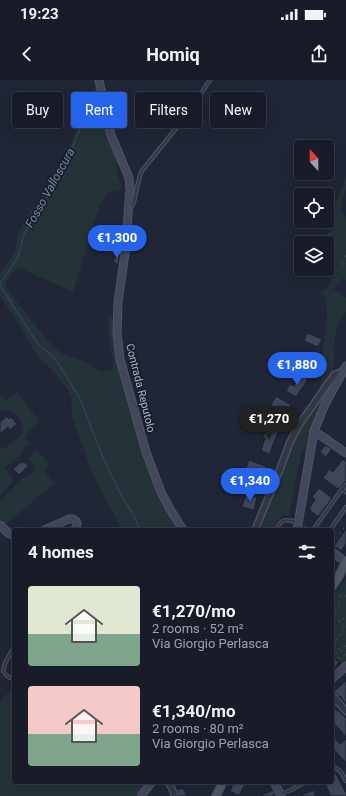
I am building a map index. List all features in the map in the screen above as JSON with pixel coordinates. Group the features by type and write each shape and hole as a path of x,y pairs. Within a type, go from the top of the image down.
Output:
{"main road":[{"path":"334,584 346,561"},
{"path":"339,576 346,569"},
{"path":"216,795 218,784"},
{"path":"216,795 222,784"}],"street":[{"name":"Contrada Reputolo","path":"99,80 111,135 129,178 130,190 126,253 118,310 117,333 120,359 149,458 161,492 182,528"},
{"path":"300,527 314,431 325,404 345,369"},
{"path":"256,528 290,442 299,425 334,375 345,369"},
{"path":"314,431 346,453"},
{"path":"49,528 69,519 76,521 76,528"},
{"path":"0,525 12,535"},
{"path":"334,553 346,561"},
{"path":"334,677 346,666"},
{"path":"334,697 346,711"},
{"path":"140,796 150,784"},
{"path":"170,784 175,796"},
{"path":"275,784 281,795"}],"lane":[{"path":"129,211 134,202 141,172 186,116 210,80"},
{"path":"313,528 346,484"},
{"path":"342,489 346,492"},
{"path":"331,528 346,507"},
{"path":"277,528 280,522 285,520 300,527"},
{"path":"10,678 3,672 5,663 12,651"},
{"path":"334,767 341,772 346,781"},
{"path":"281,795 302,784"}],"path":[{"path":"346,255 340,264 346,268"},
{"path":"334,541 346,525"},
{"path":"334,614 338,610 340,596 346,596"},
{"path":"339,622 346,618"},
{"path":"334,621 339,622 344,628"},
{"path":"334,643 346,626"},
{"path":"334,655 341,660 336,650 346,646"},
{"path":"341,649 342,654 346,655"}],"shaded area":[{"path":"97,83 100,92 93,92"},
{"path":"77,128 110,128 120,163 115,165 122,189 107,193 100,205 73,292 18,267 6,281 6,286 49,342 63,354 84,361 101,372 112,369 113,360 108,336 108,316 115,319 141,442 179,528 122,528 104,497 91,470 72,416 72,400 67,388 52,370 40,359 0,295 0,274 15,252 18,233 29,213 46,190 66,157"},
{"path":"346,178 346,190 342,198 341,212 346,217 346,280 343,278 334,289 346,298 346,312 337,328 335,337 333,373 328,376 316,398 323,372 322,357 327,317 326,300 324,295 320,293 326,288 334,276 334,236 328,236 328,234 331,232 332,228 334,228 334,208"},
{"path":"333,380 335,380 310,434 306,450 302,449 289,516 284,515 278,520 273,528 260,528 291,449 313,408"},
{"path":"17,392 39,421 24,437 50,465 44,471 54,483 5,525 0,519 0,501 21,479 31,475 35,469 29,458 36,451 29,443 22,450 23,452 5,468 13,481 0,496 0,447 4,448 21,436 22,431 18,416 8,411 0,412 0,394 6,401"},
{"path":"346,579 346,662 344,664 334,657 334,596"},
{"path":"12,683 12,784 145,784 136,796 0,796 0,703 10,690"}],"building":[{"path":"120,253 118,265 113,261"},
{"path":"307,333 322,339 318,347 304,341"},
{"path":"301,375 308,379 296,397 286,391 290,384 294,386"},
{"path":"276,396 291,405 282,423 266,414"},
{"path":"7,416 9,419 11,417 17,424 10,430 8,427 0,434 0,422"},
{"path":"266,428 278,432 270,454 261,451"},
{"path":"325,445 332,449 326,457 320,452"},
{"path":"343,459 346,462 346,481 338,489 323,478 329,469 333,472"},
{"path":"249,460 266,466 260,484 249,480 253,470 246,468"},
{"path":"21,462 25,462 28,466 19,475 13,469"},
{"path":"319,488 332,498 318,517 310,510 310,507 315,500 312,497"},
{"path":"246,494 257,497 254,510 242,507"},
{"path":"282,526 292,528 280,528"},
{"path":"346,529 346,544 341,551 334,546"},
{"path":"334,658 339,662 334,668"},
{"path":"346,681 346,704 334,691"},
{"path":"334,707 346,718 346,737 334,723"},
{"path":"334,737 340,744 346,739 346,763 334,749"},
{"path":"336,774 346,793 346,796 331,796 325,784 334,784 334,775"},
{"path":"233,784 245,784 239,796 230,791"},
{"path":"183,788 187,796 179,796 177,790"},
{"path":"273,790 275,796 260,796"},
{"path":"313,790 316,796 300,796"}],"waterway":[{"name":"Fosso Valloscura","path":"0,284 19,254 24,234 34,215 49,195 68,159 83,121 98,91"},
{"path":"0,285 39,345 53,356 80,399 104,460 139,528"}]}
